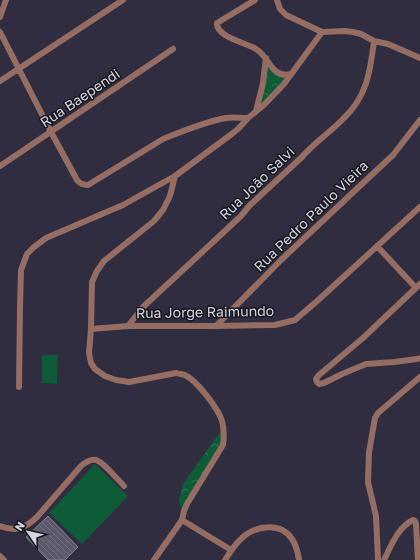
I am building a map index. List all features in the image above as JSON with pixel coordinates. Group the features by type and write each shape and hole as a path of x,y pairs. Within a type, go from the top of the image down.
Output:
{"street":[{"path":"0,17 6,0"},
{"path":"0,82 123,0"},
{"path":"256,0 217,23 216,26 227,37 262,53 279,74 286,76 291,74"},
{"path":"277,0 280,9 286,15 322,32 345,31 361,34 374,41 388,44 420,58"},
{"path":"0,32 51,132 80,184 88,185 164,139 175,134 227,118 248,118"},
{"path":"19,387 21,270 27,254 46,238 123,205 175,176 238,129 284,84 322,32"},
{"name":"Rua João Salvi","path":"128,326 143,307 241,216 250,205 343,119 355,106 364,89 370,71 374,41"},
{"name":"Rua Baependi","path":"0,166 173,49"},
{"path":"256,112 263,83 266,58"},
{"name":"Rua Pedro Paulo Vieira","path":"216,326 281,260 358,189 393,154 420,120"},
{"path":"154,560 182,520 187,504 223,445 224,438 222,421 206,395 197,384 184,374 176,373 129,382 116,380 105,376 96,369 91,363 89,353 92,282 96,271 104,261 154,221 163,210 170,196 175,176"},
{"name":"Rua Jorge Raimundo","path":"91,329 128,326 275,325 295,320 420,207"},
{"path":"377,246 418,286 363,338 319,375 316,379 317,382 319,384 324,383 366,364 420,358"},
{"path":"378,560 376,516 368,482 370,452 375,418 378,413 420,377"},
{"path":"0,526 13,530 19,529 32,522 81,466 88,461 95,460 101,462 124,486"},
{"path":"182,520 231,550"},
{"path":"384,560 401,530 413,520 416,524 418,560"},
{"path":"226,560 231,550 243,537 255,529 264,527 276,527 286,533 291,538 295,546 299,560"},
{"path":"0,556 4,560"}],"green space":[{"path":"268,67 286,79 261,105 260,104"},
{"path":"42,355 58,355 57,384 42,383"},
{"path":"223,428 224,438 183,515 179,501 183,484"},
{"path":"95,464 128,496 82,544 49,513"}],"building":[{"path":"48,516 78,547 65,560 48,560 26,537"}]}
